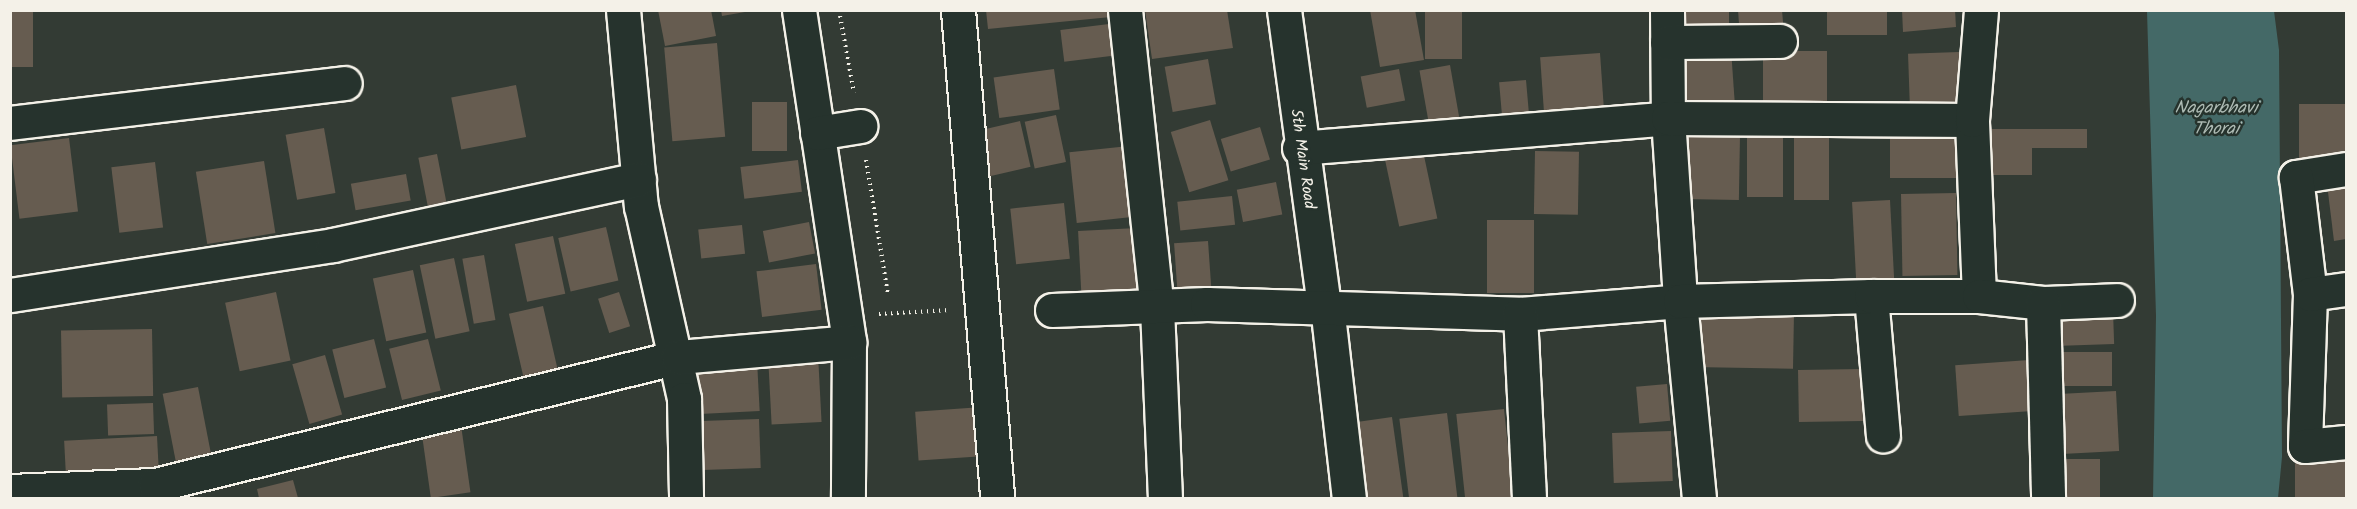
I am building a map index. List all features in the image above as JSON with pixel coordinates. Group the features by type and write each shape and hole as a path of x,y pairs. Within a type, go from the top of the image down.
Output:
{"street":[{"path":"623,10 641,206 678,357 684,399 678,496"},
{"path":"799,10 849,342 848,498"},
{"path":"958,10 997,498"},
{"path":"1125,10 1157,309 1165,498"},
{"name":"5th Main Road","path":"1284,10 1299,148 1325,306 1349,498"},
{"path":"1979,296 1972,120 1981,10"},
{"path":"1699,498 1680,301 1668,118 1667,26 1780,41"},
{"path":"10,123 345,83"},
{"path":"1299,148 1668,118 1972,120"},
{"path":"817,133 860,126"},
{"path":"2346,169 2296,177 2310,294 2305,446 2346,442"},
{"path":"10,295 333,245 639,179"},
{"path":"2310,294 2346,289"},
{"path":"1052,310 1157,309 1207,304 1520,314 1680,301 1871,296 1979,296 2043,303 2117,300"},
{"path":"1871,296 1882,435"},
{"path":"2043,303 2048,498"},
{"path":"1520,314 1529,498"},
{"path":"10,491 155,485 678,357 849,342"}],"water":[{"name":"Nagarbhavi Thorai","path":"2147,11 2274,11 2279,50 2282,457 2278,498 2153,498 2156,316"}],"building":[{"path":"10,10 33,10 33,67 10,67"},
{"path":"658,10 711,10 716,36 665,46"},
{"path":"721,10 745,10 745,12 722,16"},
{"path":"986,10 1110,10 1111,17 988,29"},
{"path":"1145,10 1227,10 1233,48 1152,59"},
{"path":"1370,10 1415,10 1424,60 1380,67"},
{"path":"1425,10 1462,10 1462,59 1425,59"},
{"path":"1680,10 1729,10 1729,33 1680,33"},
{"path":"1738,10 1782,10 1784,34 1740,38"},
{"path":"1827,10 1887,10 1887,35 1827,35"},
{"path":"1902,10 1955,10 1956,27 1903,32"},
{"path":"1109,24 1113,56 1064,62 1060,30"},
{"path":"717,43 725,137 672,141 664,48"},
{"path":"1731,49 1735,102 1687,105 1683,52"},
{"path":"1763,51 1827,51 1827,108 1763,108"},
{"path":"1959,52 1961,108 1910,110 1908,54"},
{"path":"1600,53 1604,115 1544,119 1540,57"},
{"path":"1208,59 1216,104 1173,112 1165,67"},
{"path":"1450,65 1459,118 1429,124 1419,70"},
{"path":"1054,69 1060,110 999,118 994,77"},
{"path":"1399,69 1405,100 1367,108 1361,76"},
{"path":"1526,80 1530,124 1503,126 1499,82"},
{"path":"516,85 526,137 461,150 451,98"},
{"path":"752,102 787,102 787,151 752,151"},
{"path":"2299,104 2346,104 2346,162 2299,162"},
{"path":"1056,115 1066,162 1035,169 1025,122"},
{"path":"1210,120 1228,180 1189,192 1171,132"},
{"path":"1020,121 1031,167 988,177 977,131"},
{"path":"1794,126 1829,126 1829,200 1794,200"},
{"path":"1260,127 1270,160 1231,172 1221,139"},
{"path":"324,128 335,193 297,200 286,135"},
{"path":"1747,128 1783,128 1783,197 1747,197"},
{"path":"1992,129 2087,129 2087,148 2032,148 2032,175 1992,175"},
{"path":"1686,135 1740,136 1739,200 1685,199"},
{"path":"1890,136 1958,136 1958,178 1890,178"},
{"path":"69,138 78,211 19,219 10,145"},
{"path":"1129,146 1136,217 1077,223 1069,152"},
{"path":"1423,151 1437,218 1399,227 1385,159"},
{"path":"1535,151 1579,152 1578,215 1534,214"},
{"path":"437,154 446,202 428,206 418,158"},
{"path":"798,160 802,192 744,199 740,167"},
{"path":"264,161 275,233 207,244 196,172"},
{"path":"155,162 163,228 119,233 111,167"},
{"path":"406,174 411,201 356,210 351,184"},
{"path":"2346,181 2346,239 2334,241 2327,184"},
{"path":"1276,182 1282,214 1243,222 1237,190"},
{"path":"1956,193 1957,275 1902,276 1901,194"},
{"path":"1232,196 1235,225 1180,231 1177,202"},
{"path":"1890,200 1894,278 1856,280 1852,202"},
{"path":"1064,203 1070,259 1016,264 1010,209"},
{"path":"1487,220 1534,220 1534,293 1487,293"},
{"path":"809,222 815,253 769,262 763,231"},
{"path":"742,225 745,254 701,258 698,230"},
{"path":"606,227 618,281 571,292 558,238"},
{"path":"1137,228 1141,299 1082,302 1078,231"},
{"path":"553,236 565,294 527,302 515,244"},
{"path":"1208,241 1212,293 1178,295 1174,243"},
{"path":"484,255 495,320 474,324 462,259"},
{"path":"454,258 470,331 435,339 420,265"},
{"path":"816,264 822,310 762,317 756,271"},
{"path":"413,270 426,333 386,341 373,279"},
{"path":"276,292 291,360 240,371 225,303"},
{"path":"619,292 630,326 609,333 598,299"},
{"path":"543,306 558,369 524,377 509,314"},
{"path":"1693,311 1794,313 1793,369 1692,367"},
{"path":"2113,311 2114,344 2055,346 2054,313"},
{"path":"152,329 153,396 62,398 61,331"},
{"path":"374,339 386,388 344,398 332,349"},
{"path":"428,339 441,390 402,400 389,349"},
{"path":"2054,352 2112,352 2112,386 2054,386"},
{"path":"818,354 822,422 772,425 768,357"},
{"path":"325,355 342,415 309,424 292,364"},
{"path":"757,360 760,411 695,414 692,363"},
{"path":"2029,360 2033,411 1959,416 1955,365"},
{"path":"1862,369 1863,421 1799,422 1798,370"},
{"path":"1667,384 1670,421 1639,424 1636,387"},
{"path":"198,387 212,461 177,467 163,394"},
{"path":"2116,391 2119,451 2057,454 2054,394"},
{"path":"153,403 154,434 108,436 107,405"},
{"path":"982,407 985,456 919,461 915,412"},
{"path":"1504,409 1513,498 1465,498 1456,414"},
{"path":"1447,413 1457,498 1409,498 1399,419"},
{"path":"1392,417 1403,498 1364,498 1353,422"},
{"path":"759,419 761,468 696,470 694,421"},
{"path":"461,425 470,492 431,498 421,431"},
{"path":"1671,431 1673,481 1614,483 1612,433"},
{"path":"157,436 159,472 66,477 64,441"},
{"path":"2054,459 2100,459 2100,498 2054,498"},
{"path":"2295,461 2346,461 2346,498 2295,498"},
{"path":"293,480 298,498 259,498 257,489"}]}
